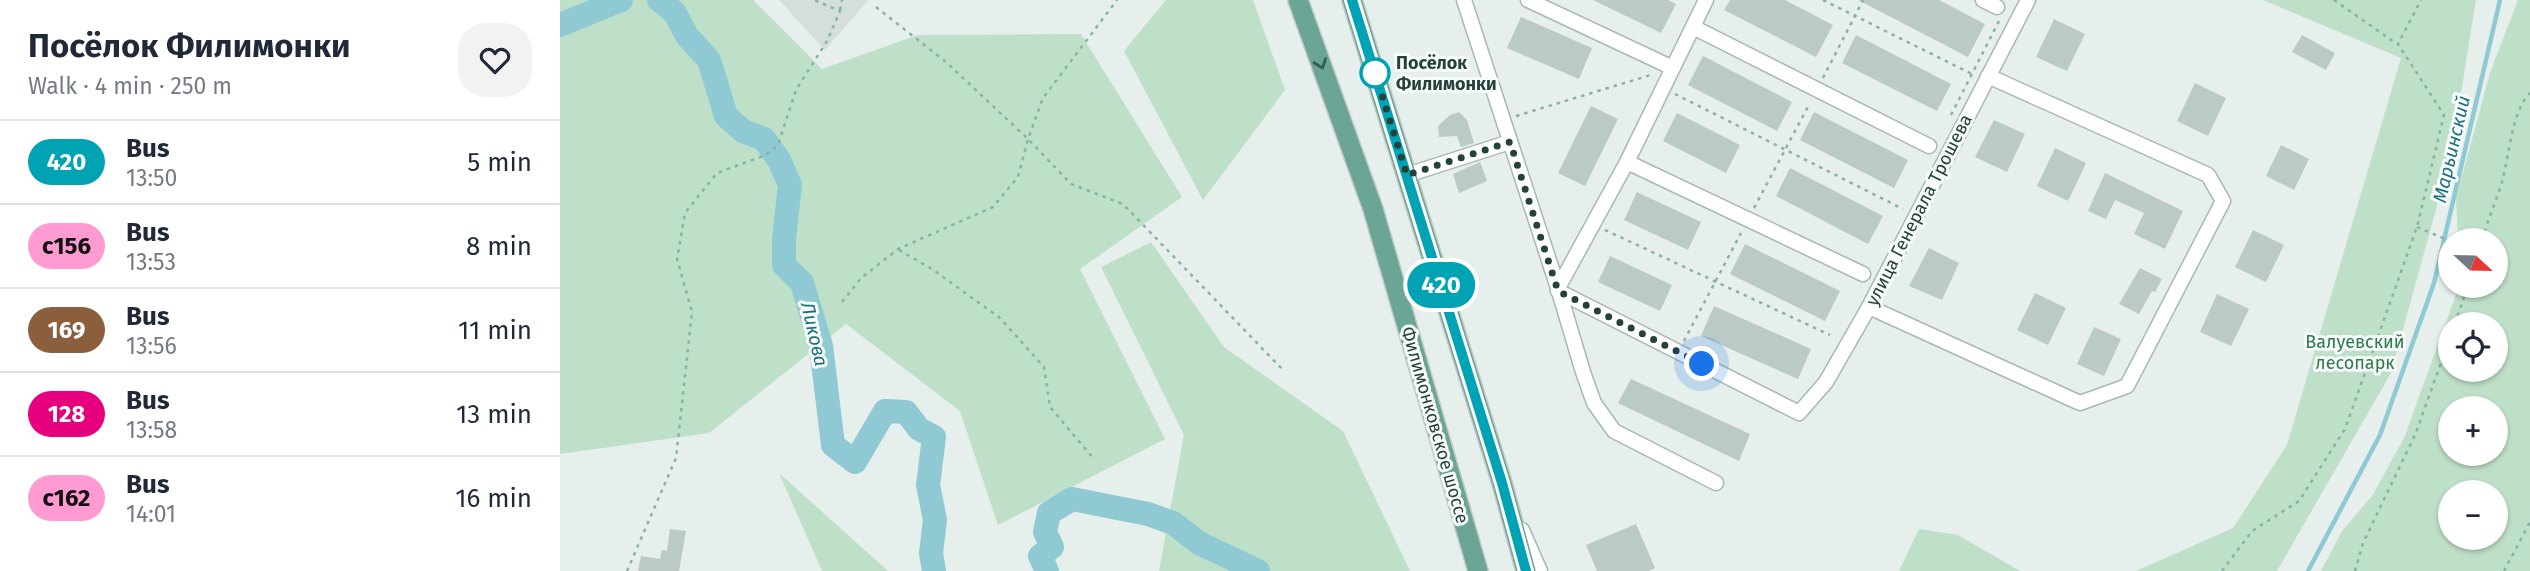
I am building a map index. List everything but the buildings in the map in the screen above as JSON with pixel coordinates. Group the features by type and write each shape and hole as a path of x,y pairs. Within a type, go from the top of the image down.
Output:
{"main road":[{"name":"Филимонковское шоссе","path":"1298,0 1373,209 1478,571"},
{"path":"1352,0 1502,483 1526,571"}],"street":[{"path":"1464,0 1594,403 1614,431 1716,483"},
{"path":"1528,0 1673,68"},
{"path":"1558,290 1627,162 1706,0"},
{"name":"улица Генерала Трошева","path":"1678,352 1799,413 1826,382 1869,306 2028,0"},
{"path":"1693,27 1930,146"},
{"path":"1869,306 2080,403 2127,386 2223,201 2208,175 1988,76"},
{"path":"1407,175 1510,142"},
{"path":"1627,162 1863,274"},
{"path":"1558,290 1678,352"},
{"path":"1502,483 1540,571"}],"path":[{"path":"814,0 839,12"},
{"path":"627,571 676,457 692,312 677,259 685,213 717,173 766,155 778,145 796,90 827,41 842,0"},
{"path":"842,302 861,278 898,249 993,207 1018,177 1028,139 1044,98 1117,0"},
{"path":"1823,0 1972,74"},
{"path":"1678,352 1863,0"},
{"path":"2222,571 2252,531 2299,501 2345,429 2417,227 2444,115 2398,44 2334,0"},
{"path":"2398,44 2421,0"},
{"path":"876,7 946,62 1028,139 1071,184 1123,204 1283,370"},
{"path":"1503,120 1673,68"},
{"path":"1663,88 1903,209"},
{"path":"2486,228 2502,181 2512,135 2524,98 2530,93"},
{"path":"1593,225 1830,335"},
{"path":"2417,227 2438,236"},
{"path":"898,249 1000,318 1044,367 1051,407 1093,458"},
{"path":"2354,571 2363,543 2415,435 2438,371"},
{"path":"2504,571 2530,522"}],"shaded area":[{"path":"779,0 868,0 825,50"}],"green space":[{"path":"560,0 753,0 822,69 918,35 1081,34 1182,197 1080,269 1165,439 998,525 960,411 846,324 709,433 560,454"},
{"path":"1166,0 1253,0 1285,90 1203,200 1124,51"},
{"name":"Валуевский лесопарк","path":"2263,0 2476,0 2451,155 2391,373 2277,571 2136,571 2233,528 2287,445 2401,58"},
{"path":"2518,0 2530,0 2530,571 2321,571 2342,531 2372,496 2404,438 2438,344 2438,382 2508,382 2508,312 2450,312 2455,298 2508,298 2508,228 2457,228 2456,198 2490,73"},
{"path":"1151,242 1224,347 1343,431 1410,571 1159,571 1184,435 1101,267"},
{"path":"779,473 888,571 822,571"},
{"path":"1919,529 1958,535 2020,571 1899,571"}],"waterway":[{"name":"Ликова","path":"560,25 621,0"},
{"name":"Ликова","path":"659,0 675,13 687,36 709,60 726,116 743,131 764,139 779,160 790,185 784,265 802,283 821,346 833,445 855,462 885,411 906,412 919,429 934,437 928,485 935,520 931,553 934,571"},
{"name":"Марьинский","path":"2308,571 2380,435 2434,283 2500,0"},
{"name":"Ликова","path":"1047,571 1040,556 1052,547 1045,532 1049,513 1072,499 1148,514 1173,523 1199,543 1258,571"}],"bus line":[{"name":"420","path":"1352,0 1502,483 1526,571"}],"place":[{"name":"Посёлок Филимонки","path":"1375,73"}],"route":[{"path":"1375,73 1407,175 1510,142 1558,291 1702,364"}]}
